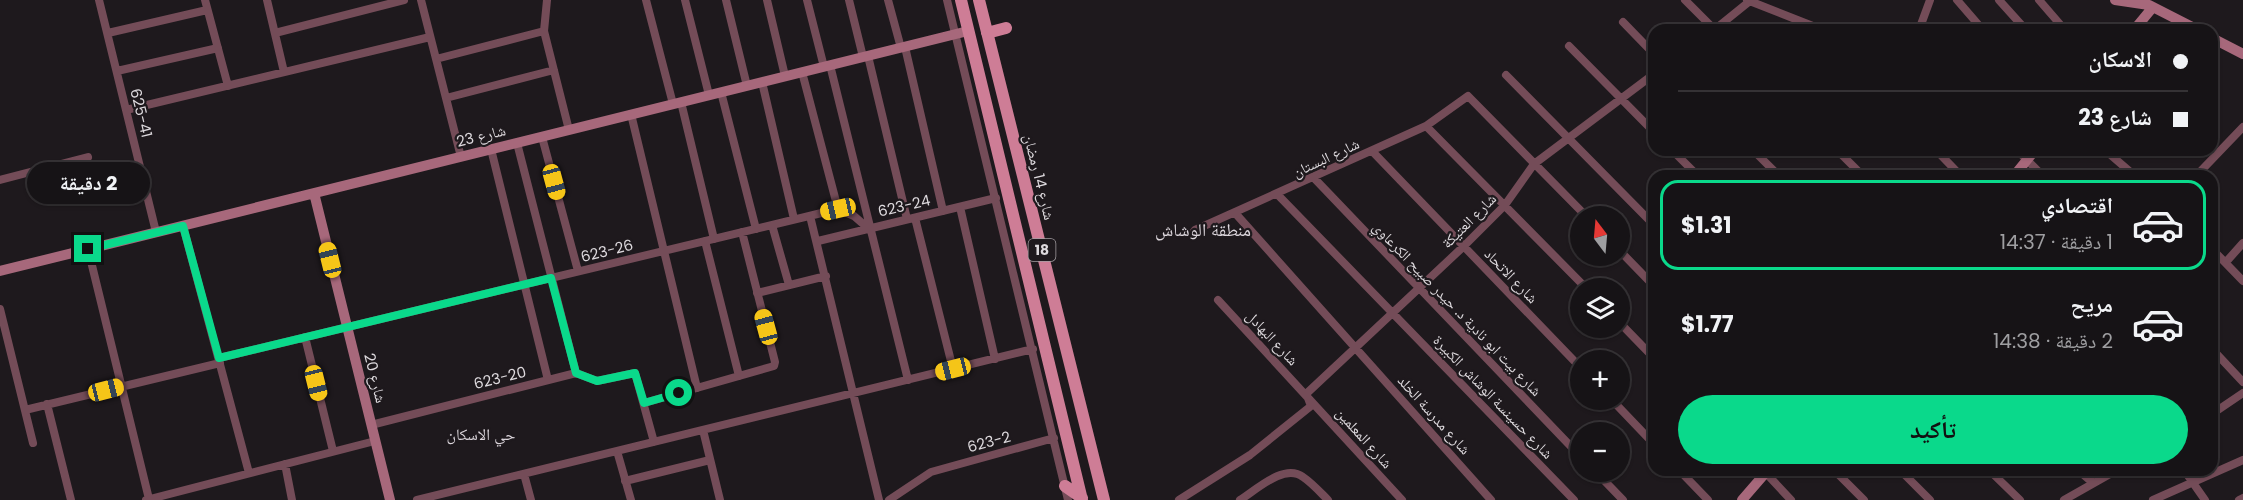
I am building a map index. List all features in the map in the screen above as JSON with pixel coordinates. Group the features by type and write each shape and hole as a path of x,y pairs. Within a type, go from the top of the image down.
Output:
{"main road":[{"name":"18","path":"961,0 983,120 1082,499"},
{"name":"شارع 14 رمضان","path":"979,0 1104,500"},
{"path":"987,33 1006,28"},
{"path":"1065,486 1082,499"}],"street":[{"name":"625-41","path":"99,0 156,232"},
{"path":"205,0 228,86"},
{"path":"267,0 284,72"},
{"path":"275,33 404,0"},
{"path":"547,0 544,31 569,130"},
{"path":"646,0 714,239"},
{"path":"685,0 709,95"},
{"path":"726,0 747,86"},
{"path":"767,0 785,76"},
{"path":"807,0 827,66 908,380"},
{"path":"849,0 953,369"},
{"path":"888,0 903,47 943,211"},
{"path":"947,0 983,120 996,198 1068,500"},
{"path":"1685,0 1709,24"},
{"path":"1921,24 1929,0"},
{"path":"1957,0 1978,24"},
{"path":"1999,0 2021,24"},
{"path":"2038,0 2060,24"},
{"path":"2115,0 2153,3 2188,24"},
{"path":"424,1 430,37 461,157"},
{"path":"1722,24 1748,1 1803,24"},
{"path":"2138,24 2153,3"},
{"path":"108,33 207,10"},
{"path":"1623,22 1648,48"},
{"path":"436,58 544,31"},
{"name":"شارع 23","path":"0,271 968,31"},
{"path":"126,110 430,37"},
{"path":"2218,44 2243,54"},
{"path":"1569,46 1648,126"},
{"path":"117,71 218,48"},
{"path":"446,98 554,70"},
{"path":"802,72 838,209 854,216 869,229"},
{"path":"1506,75 1648,219"},
{"name":"شارع العتيکة","path":"1306,394 1393,314 1505,205 1534,164 1648,78"},
{"path":"762,82 794,219"},
{"path":"721,92 756,229"},
{"name":"شارع البستان","path":"1191,235 1195,230 1236,214 1426,126 1468,96 1534,164"},
{"path":"632,114 697,388"},
{"path":"1426,126 1576,278"},
{"path":"2218,153 2243,127"},
{"path":"542,137 578,272"},
{"path":"517,143 576,373"},
{"path":"491,149 548,380"},
{"name":"شارع الاتحاد","path":"1372,151 1570,357"},
{"path":"1678,156 1692,170"},
{"path":"1759,156 1773,170"},
{"path":"1843,156 1857,170"},
{"path":"1941,156 1955,170"},
{"path":"2023,156 2037,170"},
{"path":"2019,170 2030,156"},
{"path":"2119,156 2130,170"},
{"path":"2202,170 2215,156"},
{"path":"0,180 88,157"},
{"path":"1534,164 1576,206"},
{"name":"شارع بيت ابو نادية د. حيدر صبيح الكرعاوي","path":"1314,178 1570,446"},
{"name":"شارع 20","path":"314,193 390,500"},
{"name":"شارع حسينسة الوشاش الكبيرة","path":"1278,195 1574,500"},
{"name":"623-24","path":"818,241 996,198"},
{"path":"960,207 994,359"},
{"name":"623-26","path":"25,410 305,337 838,209"},
{"name":"شارع مدرسة الخلد","path":"1236,214 1491,500"},
{"path":"810,216 818,241 851,394 879,500"},
{"path":"772,225 789,285"},
{"path":"183,226 249,473"},
{"path":"654,442 644,403 769,369 775,362 742,232"},
{"path":"705,241 739,376"},
{"path":"2226,262 2243,243"},
{"path":"88,249 148,500 375,441"},
{"path":"2218,255 2243,281"},
{"path":"1630,261 1648,280"},
{"path":"757,293 826,276"},
{"name":"شارع البهادل","path":"1218,300 1306,394"},
{"path":"0,309 33,442"},
{"path":"1630,333 1648,352"},
{"path":"305,337 333,451"},
{"path":"417,500 1033,349"},
{"path":"2218,355 2243,382"},
{"name":"623-20","path":"371,425 576,373 597,381 635,373 644,403"},
{"path":"2218,410 2243,393"},
{"path":"1179,500 1250,455 1311,406 1306,394"},
{"name":"شارع المعلمين","path":"1306,394 1402,500"},
{"path":"46,404 72,500"},
{"path":"1622,410 1648,438"},
{"path":"702,430 720,500"},
{"name":"623-2","path":"889,500 931,472 1054,438"},
{"path":"617,451 631,500"},
{"path":"625,481 710,460"},
{"path":"2218,472 2243,460"},
{"path":"285,464 292,500"},
{"path":"1239,500 1284,473 1293,472 1302,476 1328,500"},
{"path":"524,474 531,500"},
{"path":"1685,476 1708,500"},
{"path":"1742,500 1760,476"},
{"path":"1770,476 1791,500"},
{"path":"1840,476 1864,500"},
{"path":"1906,476 1930,500"},
{"path":"1995,476 2020,500"},
{"path":"2085,476 2093,483"},
{"path":"2064,500 2106,476"},
{"path":"2188,476 2205,500"},
{"path":"2153,500 2208,476"},
{"path":"1606,482 1623,500"}],"district":[{"name":"منطقة الوشاش","path":"1203,230"},
{"name":"حي الاسكان","path":"481,434"}],"route":[{"path":"88,249 183,226 219,358 551,278 576,373 597,381 635,373 644,403 679,393"}]}
